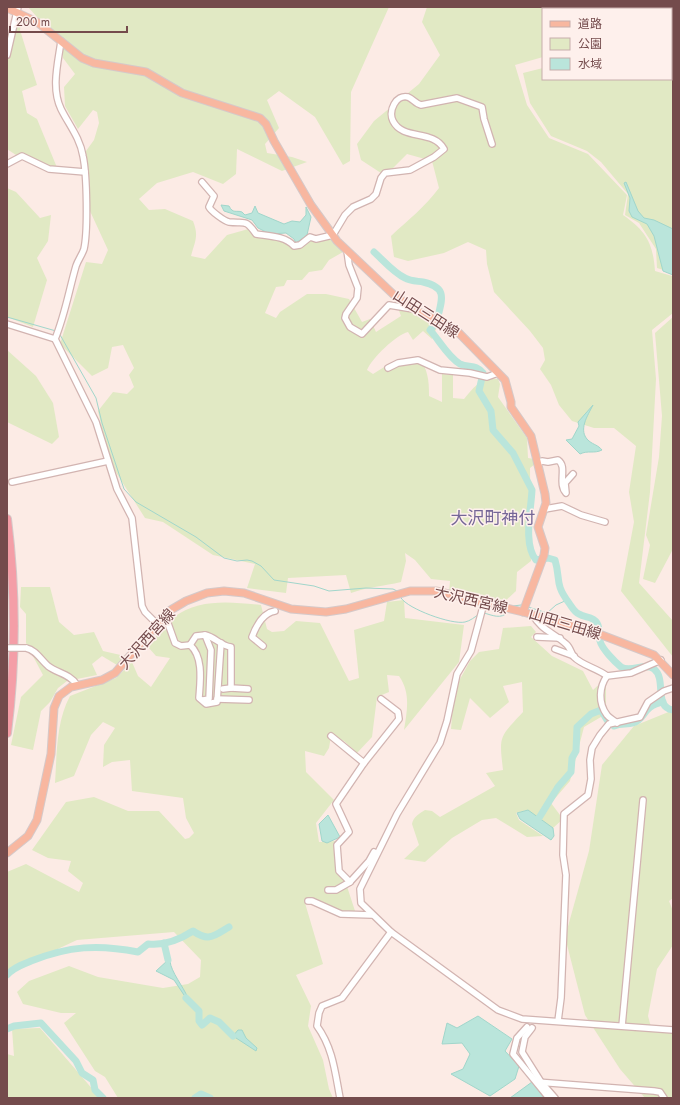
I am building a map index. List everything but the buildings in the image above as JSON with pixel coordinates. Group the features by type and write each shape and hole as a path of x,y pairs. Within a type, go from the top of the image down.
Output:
{"highway":[{"path":"7,519 13,583 14,616 12,688 7,733"}],"main road":[{"name":"山田三田線","path":"7,8 16,10 37,22 82,58 94,63 146,72 182,93 260,118 266,124 274,141 311,205 333,236 394,295 413,309 457,331 508,385 511,407 529,430 546,500 545,509 540,518 538,527 545,548 543,559 524,608 533,615 594,632 654,655 661,660 673,675"},
{"name":"大沢西宮線","path":"7,853 23,841 37,820 51,754 56,702 62,693 77,684 102,680 115,673 165,615 175,607 191,598 207,593 224,591 244,593 277,611 334,611 399,593 418,590 437,591 510,609 524,608"}],"street":[{"path":"7,55 16,10"},
{"path":"61,41 56,94 61,108 80,144 85,172 84,250 77,264 56,339 93,416 117,489 132,518 142,606 145,612 157,624"},
{"path":"202,182 214,196 208,206 210,210 228,222 240,221 250,225 256,234 283,239 290,242 294,246 300,245 310,237 316,239 333,236 345,215 353,207 365,202 376,194 381,178 385,173 410,170 444,150 440,142 431,138 406,132 399,128 393,121 392,109 395,102 400,98 409,98 421,105 457,98 482,107 484,119 492,144"},
{"path":"7,164 22,156 49,169 85,172"},
{"path":"347,251 349,265 358,288 356,298 346,314 346,323 350,327 362,334 389,305 413,309"},
{"path":"7,324 56,339"},
{"path":"388,368 398,363 418,360 440,370 470,373 487,377 498,373"},
{"path":"538,463 542,461 548,462 558,460 561,462 563,466 562,485 566,493 565,483 573,474"},
{"path":"12,482 108,461"},
{"path":"545,509 562,506 581,515 605,522"},
{"path":"484,603 471,652 457,674 447,721 440,743 385,838 360,889 361,903 391,932 498,1010 522,1019 673,1030"},
{"path":"264,646 252,637 263,617 270,612 277,611"},
{"path":"165,615 175,643 181,646 190,645 195,649 200,670 199,698 206,704 217,702 221,643"},
{"path":"533,615 538,624 568,645 574,656"},
{"path":"190,645 196,636 205,635 231,647 231,688"},
{"path":"202,700 208,699 211,650 205,635"},
{"path":"537,637 560,638"},
{"path":"7,648 26,648 34,651 46,664 70,677 77,684"},
{"path":"555,649 574,656 587,665 598,668 607,676"},
{"path":"617,723 607,715 600,695 601,684 607,676 632,673 661,660"},
{"path":"558,1021 561,998 566,875 563,855 563,818 569,810 588,795 591,780 590,760 592,748 600,734 609,724 640,717 648,702 664,691 673,688"},
{"path":"223,689 248,689"},
{"path":"217,699 249,700"},
{"path":"350,882 339,871 337,846 349,832 336,804 364,763 399,718 398,712 381,699"},
{"path":"331,736 364,763"},
{"path":"622,1026 643,800"},
{"path":"328,890 336,890 350,882 369,861 377,846 385,838"},
{"path":"308,901 312,901 341,914 372,915"},
{"path":"340,1098 332,1056 325,1037 317,1026 319,1013 322,1006 342,998 391,932"},
{"path":"513,1054 517,1038 530,1028 525,1037 522,1052 549,1098"},
{"path":"513,1038 513,1054 555,1098"},
{"path":"539,1082 654,1091 660,1092 664,1098"}],"green space":[{"path":"28,7 389,7 351,92 350,161 343,165 315,117 279,91 267,100 279,128 265,144 267,153 292,157 307,162 282,171 237,149 236,174 223,184 193,172 157,183 139,199 149,210 165,209 193,221 196,235 191,256 205,259 227,235 252,228 270,235 287,236 295,245 311,240 333,240 343,252 329,260 322,270 309,272 302,280 287,280 284,286 276,287 265,313 276,318 280,312 307,294 326,294 349,299 362,322 370,319 376,332 401,316 398,308 438,324 432,339 423,331 413,340 408,332 391,342 379,353 367,370 373,374 389,364 418,356 424,365 427,375 429,396 442,402 442,374 453,375 453,398 464,399 482,381 498,379 500,384 498,397 527,438 528,458 534,459 535,464 530,468 531,561 517,572 516,591 502,604 449,593 450,581 431,579 415,560 405,553 406,561 401,582 351,593 346,575 288,578 286,593 247,588 255,564 213,555 163,522 145,518 110,463 98,411 113,392 127,394 134,387 129,375 134,368 123,345 112,347 108,368 92,376 60,344 86,262 102,264 108,250 90,211 86,151 94,140 99,123 97,112 93,110 78,129 65,106 64,87 75,74 63,58 62,37 37,17"},
{"path":"427,7 607,7 542,8 542,57 515,65 527,105 549,138 588,154 627,195 623,215 643,232 647,238 654,261 655,271 672,276 673,313 652,330 656,379 650,492 639,583 673,621 673,657 621,591 634,522 629,492 636,446 614,428 594,428 572,421 559,405 551,385 540,369 545,360 543,348 530,331 494,292 487,264 486,250 468,242 444,253 408,261 394,257 391,236 434,195 439,188 432,161 407,154 393,168 381,173 361,160 357,144 374,121 419,84 440,55 422,22"},
{"path":"673,7 673,273 657,268 656,249 639,223 625,215 628,194 601,162 587,151 551,136 530,103 523,73 542,68 542,80 672,80 672,8 628,8"},
{"path":"20,15 34,22 21,25 20,30 37,85 22,91 27,113 37,119 58,170 48,172 30,160 22,159 7,149 7,45 14,19"},
{"path":"7,188 16,192 40,218 51,215 48,241 37,258 47,280 33,327 7,317"},
{"path":"673,317 673,549 655,583 643,579 650,545 646,535 659,457 662,416 655,333"},
{"path":"7,350 36,376 53,403 59,437 52,444 7,422"},
{"path":"21,587 50,587 59,622 74,635 94,632 103,651 125,656 122,663 117,665 102,656 92,664 97,675 67,681 58,688 50,702 41,711 33,750 11,745 21,697 43,675 26,643 26,614 20,607"},
{"path":"404,600 405,618 464,625 459,662 404,730 407,696 403,682 399,676 387,675 389,692 377,697 372,737 357,753 344,741 331,736 329,748 324,756 305,751 306,772 334,800 316,823 319,842 336,841 341,868 356,914 305,903 323,964 296,975 311,1006 308,1026 323,1060 329,1089 333,1098 205,1098 199,1095 196,1098 118,1098 105,1077 95,1071 64,1023 76,1013 61,1013 23,1004 17,992 29,981 69,966 98,977 163,988 188,984 200,977 201,960 174,932 77,940 19,967 7,978 7,872 26,864 79,892 83,883 68,871 71,861 48,858 32,850 66,802 94,797 128,811 159,811 185,839 189,838 194,833 186,818 183,798 132,791 130,760 112,762 103,767 104,745 115,728 103,722 91,735 74,776 55,783 60,727 65,706 70,696 116,678 132,662 138,676 151,687 170,658 156,656 148,647 167,623 184,611 194,607 205,604 227,602 261,605 267,629 272,632 284,631 296,621 320,623 349,681 359,678 354,630 384,621 387,602"},
{"path":"531,626 536,632 531,637 552,656 583,671 593,690 606,678 606,714 584,727 570,781 551,803 563,819 553,828 527,810 516,813 519,820 543,836 527,837 496,818 482,820 452,838 425,862 404,859 419,845 412,824 415,817 425,810 432,811 440,817 495,786 486,773 503,770 501,750 502,738 509,727 523,712 522,682 503,686 509,702 490,718 470,698 461,730 451,729 454,690 470,661 479,652 499,649 503,628"},
{"path":"673,711 673,898 669,901 673,911 673,945 657,969 648,1016 651,1027 663,1033 673,1026 673,1098 645,1098 620,1069 585,1015 565,937 589,851 602,765 634,726"},
{"path":"40,1028 100,1098 7,1098 7,1054 14,1056 12,1029"}],"water":[{"path":"626,182 638,211 644,218 654,220 673,229 673,275 663,271 654,236 647,224 632,217 629,211 630,198 624,183"},
{"path":"221,205 229,206 233,211 242,212 245,215 252,213 255,206 258,213 284,224 292,221 300,222 306,215 306,207 311,217 307,235 296,243 294,239 286,233 270,234 258,228 252,220 224,211"},
{"path":"593,405 586,418 584,433 589,441 602,450 580,454 566,440 572,439 579,426 578,422"},
{"path":"528,810 553,828 554,836 551,840 520,819 517,813"},
{"path":"328,815 340,837 327,843 322,841 319,824"},
{"path":"168,960 170,961 173,970 188,998 186,998 174,980 156,971"},
{"path":"478,1016 512,1039 505,1051 519,1066 515,1079 490,1096 451,1074 463,1069 470,1054 462,1043 442,1044 447,1023 457,1028"},
{"path":"238,1030 242,1030 246,1038 257,1048 256,1051 233,1036"},
{"path":"532,1082 544,1098 510,1098"}],"waterway":[{"path":"374,252 401,276 409,280 423,282 436,287 442,298 438,316"},
{"path":"7,317 56,331"},
{"path":"436,323 430,330 452,357 460,364 478,368 483,373 479,391 491,411 493,430 513,453 532,490 529,517 529,536 532,553 536,560 548,558 555,560 561,591 576,612 591,618 597,623 599,627 601,644 612,659 625,669 646,667 654,669 660,679 663,704 667,708 673,710"},
{"path":"59,333 96,398 102,423 124,489 136,502 196,537 224,558 237,561 252,561 261,566 274,580 314,586 329,591 366,588 393,589 397,591"},
{"path":"401,598 412,607 441,619 450,621 465,622 471,620 479,614"},
{"path":"528,607 547,613 556,605 567,600"},
{"path":"513,606 521,605"},
{"path":"484,613 493,616 502,616 508,612"},
{"path":"539,818 558,787 571,772 572,758 576,751 577,727 591,714 601,710 607,720 614,726 633,723 640,719 651,706 663,702"},
{"path":"7,975 21,965 45,956 71,949 97,947 138,952 148,944 172,942 193,931 207,937 215,935 229,927"},
{"path":"164,943 168,960"},
{"path":"186,998 199,1011 199,1021 202,1025 210,1018 219,1022 233,1036"},
{"path":"7,1029 14,1026 41,1023 76,1061 82,1073 93,1080 95,1090 103,1098"},
{"path":"195,1098 201,1094 210,1098"}],"district":[{"name":"大沢町神付","path":"493,518"}]}
